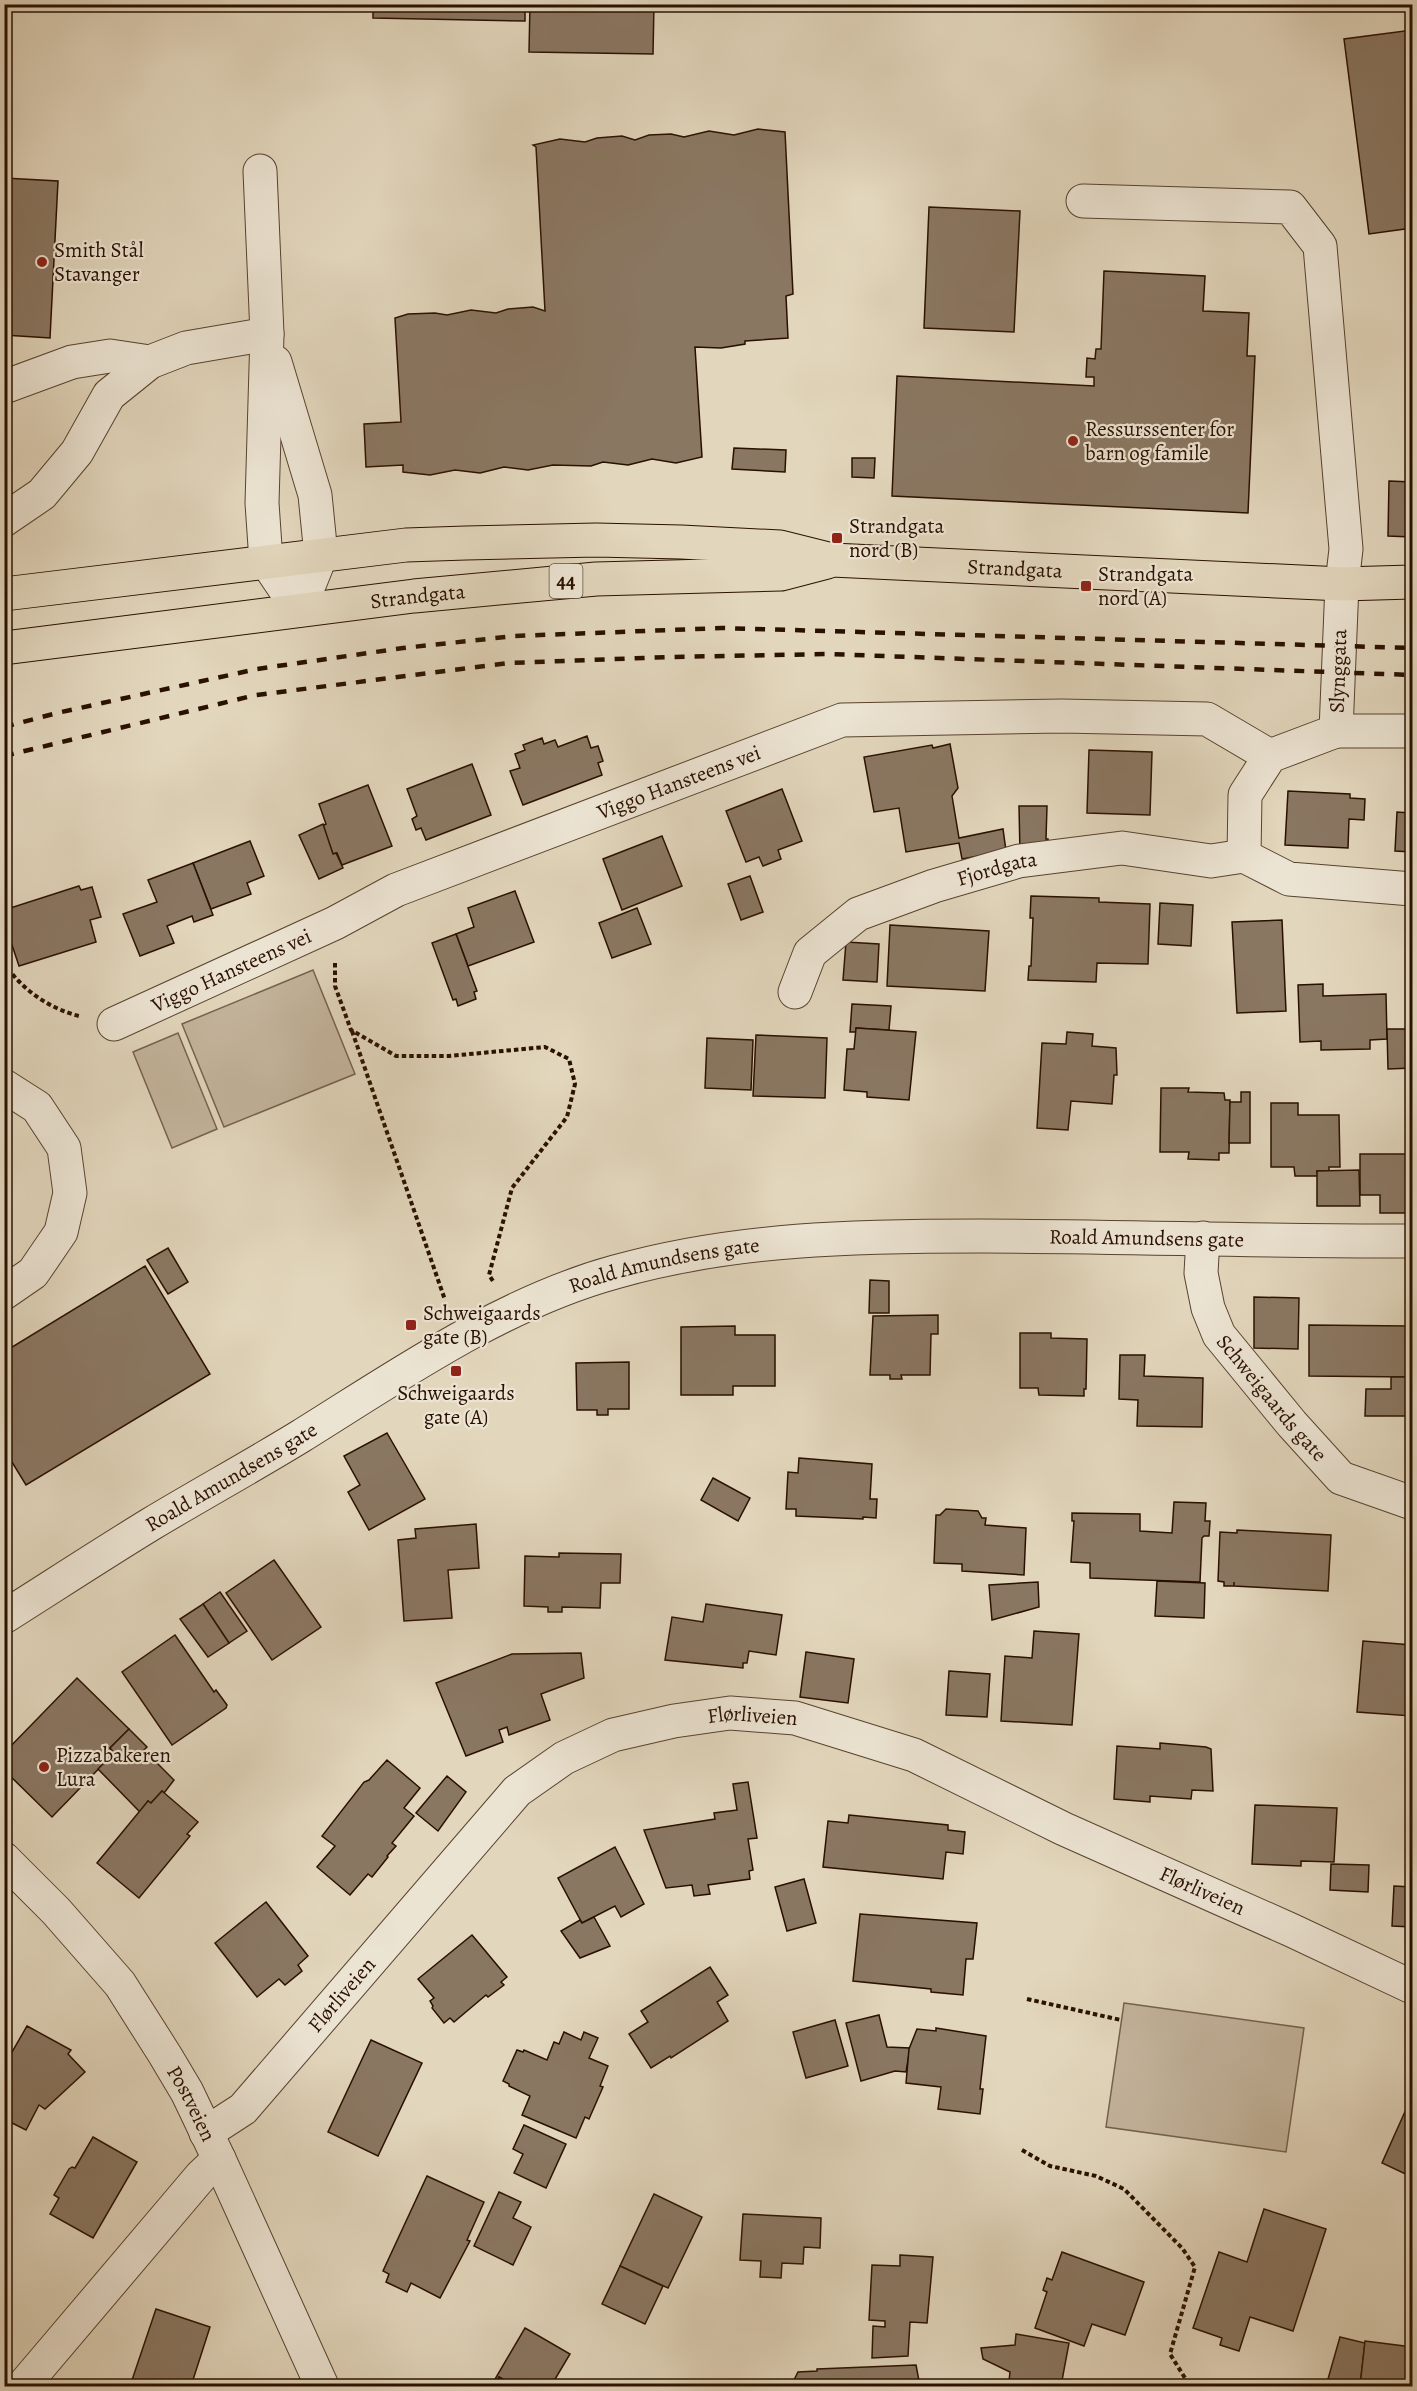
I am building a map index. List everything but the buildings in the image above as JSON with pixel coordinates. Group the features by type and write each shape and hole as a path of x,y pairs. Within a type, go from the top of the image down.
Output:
{"main road":[{"name":"Strandgata","path":"4,594 406,545 596,540 780,548 832,560 1342,584 1413,582"},
{"name":"Strandgata","path":"4,648 299,610 596,579 781,574 832,560"}],"street":[{"path":"260,171 267,334 262,503 266,561 299,610"},
{"name":"Slynggata","path":"1083,201 1290,207 1320,246 1346,549 1342,584 1336,731 1270,756"},
{"path":"4,520 42,494 77,452 109,395 150,362 186,348 267,334"},
{"path":"267,334 315,495 321,555 299,610"},
{"path":"4,387 72,362 110,356 150,362"},
{"name":"Viggo Hansteens vei","path":"114,1024 335,923 396,890 842,720 1062,716 1207,718 1270,756"},
{"path":"1336,731 1413,731"},
{"path":"1270,756 1245,795 1244,856 1289,879 1413,889"},
{"name":"Fjordgata","path":"795,992 810,952 858,914 934,886 1019,861 1122,848 1211,861 1244,856"},
{"path":"4,1086 37,1107 64,1148 70,1193 61,1232 33,1273 4,1293"},
{"name":"Roald Amundsens gate","path":"4,1617 149,1525 295,1439 424,1359 510,1313 611,1272 668,1258 780,1242 872,1236 1413,1241"},
{"name":"Schweigaards gate","path":"1203,1238 1201,1273 1208,1308 1219,1335 1292,1424 1341,1478 1413,1503"},
{"name":"Flørliveien","path":"23,2386 201,2176 213,2146 243,2109 517,1791 564,1758 613,1735 674,1721 730,1713 795,1718 914,1755 1064,1829 1270,1920 1413,1987"},
{"name":"Postveien","path":"4,1859 56,1911 120,1984 187,2092 322,2386"}],"path":[{"path":"335,923 336,986 445,1300"},
{"path":"4,962 36,997 67,1013 114,1024"},
{"path":"351,1030 396,1056 448,1056 545,1047 569,1059 575,1084 567,1117 512,1188 489,1275 510,1313"},
{"path":"1027,1999 1121,2020"},
{"path":"1022,2150 1050,2166 1096,2176 1124,2189 1182,2248 1195,2266 1170,2354 1190,2386"}],"shaded area":[{"path":"313,970 355,1074 224,1127 182,1024"},
{"path":"178,1033 217,1129 172,1148 133,1052"},
{"path":"1124,2003 1304,2028 1286,2152 1106,2127"}],"railway":[{"path":"4,727 57,713 257,669 403,648 515,636 722,628 1412,648"},
{"path":"4,756 256,695 509,663 828,654 1412,675"}],"place":[{"name":"Smith Stål Stavanger","path":"42,262"},
{"name":"Ressurssenter for barn og famile","path":"1073,441"},
{"name":"Strandgata nord (B)","path":"837,538"},
{"name":"Strandgata nord (A)","path":"1086,586"},
{"name":"Schweigaards gate (B)","path":"411,1325"},
{"name":"Schweigaards gate (A)","path":"456,1371"},
{"name":"Pizzabakeren Lura","path":"44,1767"}]}
